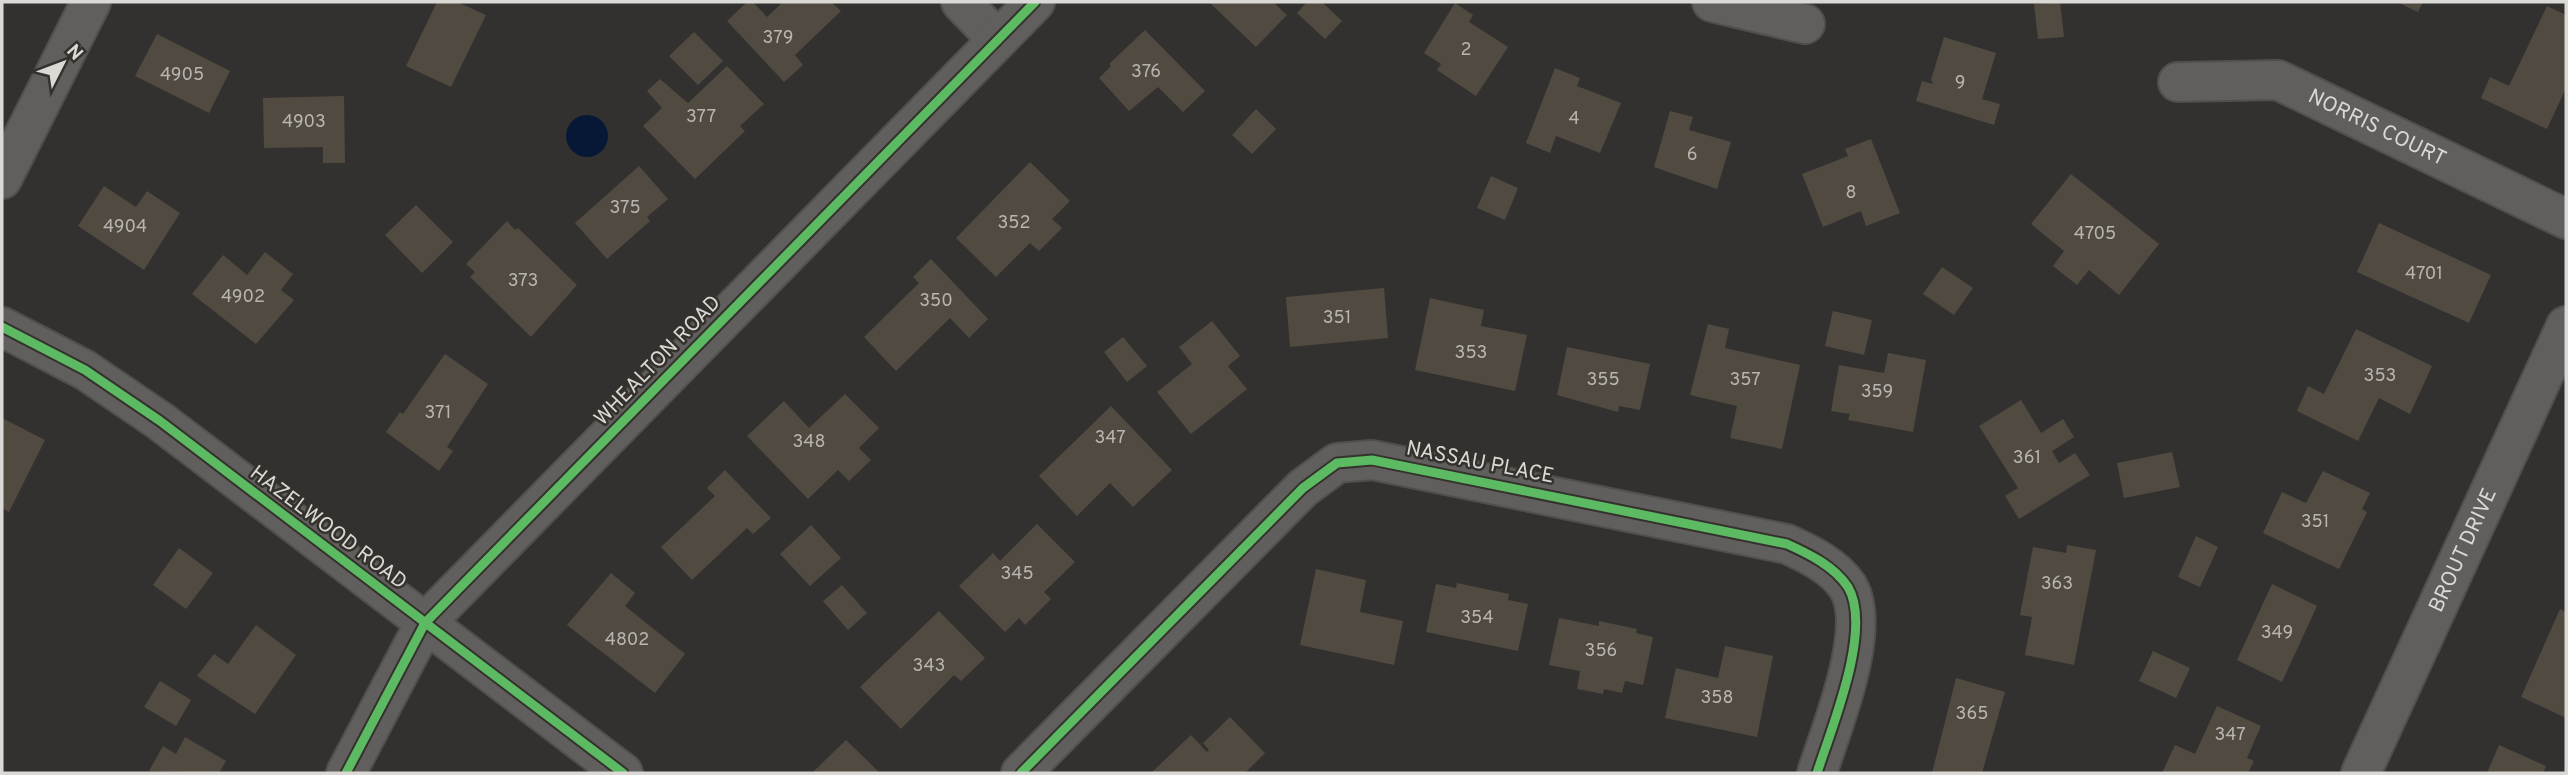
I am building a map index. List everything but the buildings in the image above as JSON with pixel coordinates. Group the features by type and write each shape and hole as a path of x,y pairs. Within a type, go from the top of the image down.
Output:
{"street":[{"path":"2,179 90,2"},
{"path":"961,2 997,39"},
{"name":"WHEALTON ROAD","path":"346,773 425,623 1035,2"},
{"path":"1712,2 1805,24"},
{"name":"NORRIS COURT","path":"2178,82 2278,80 2566,219"},
{"name":"BROUT DRIVE","path":"2361,773 2566,326"},
{"name":"HAZELWOOD ROAD","path":"2,327 85,370 160,421 623,773"},
{"name":"NASSAU PLACE","path":"1021,773 1303,488 1337,463 1372,460 1787,544 1819,559 1848,588 1858,627 1851,664 1817,773"}],"water":[{"path":"587,115 602,121 608,136 602,151 587,157 572,151 566,136 572,121"}],"cycle path":[{"path":"346,773 425,623 1035,2"},
{"path":"2,327 85,370 160,421 623,773"},
{"path":"1021,773 1303,488 1337,463 1372,460 1787,544 1828,567 1848,587 1854,605 1856,628 1840,706 1817,773"}]}
